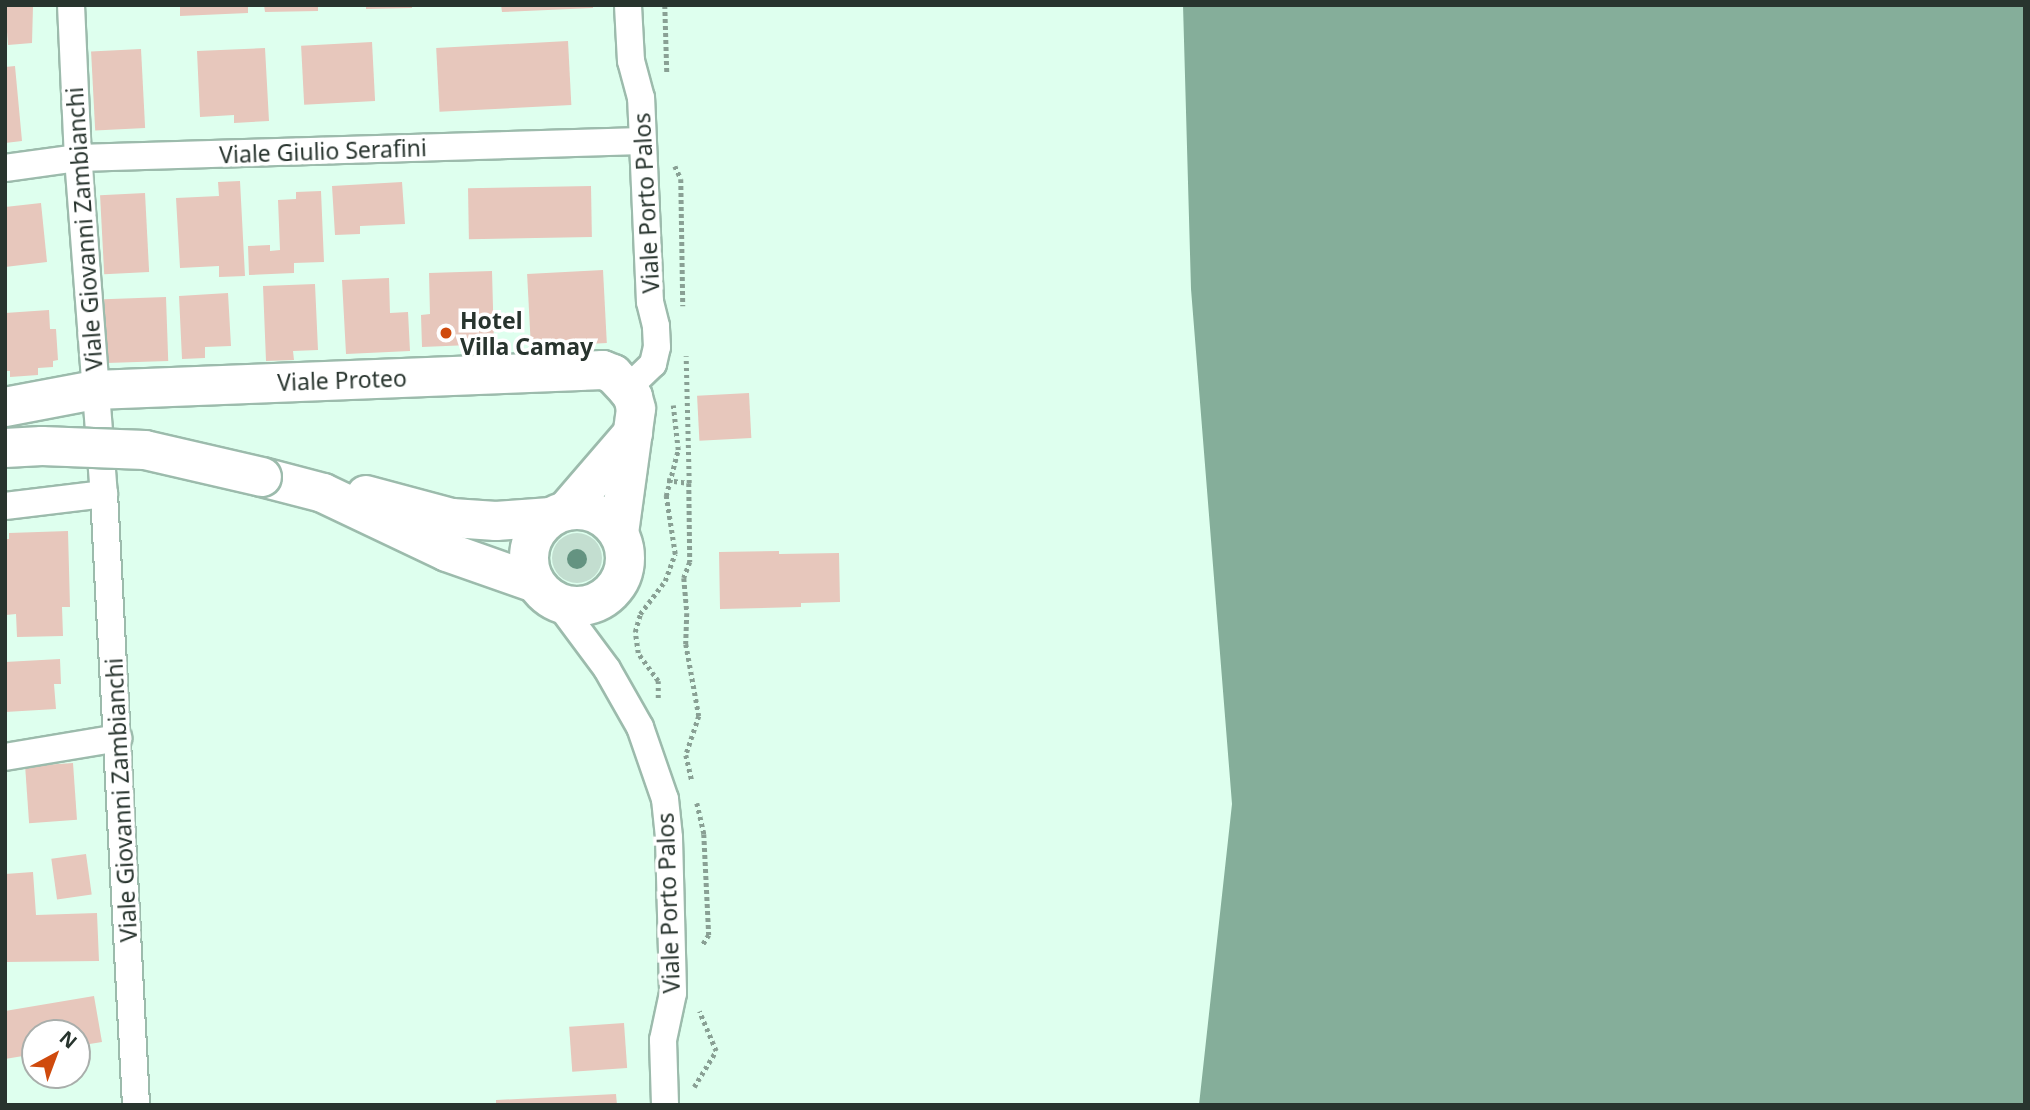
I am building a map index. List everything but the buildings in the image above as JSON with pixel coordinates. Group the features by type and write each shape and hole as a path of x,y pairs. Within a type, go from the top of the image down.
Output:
{"street":[{"name":"Viale Giovanni Zambianchi","path":"71,5 78,158 104,494 136,1105"},
{"name":"Viale Porto Palos","path":"627,389 653,364 657,347 656,326 650,302 640,98 631,61 628,5"},
{"name":"Viale Giulio Serafini","path":"5,168 78,158 642,141"},
{"name":"Viale Proteo","path":"5,407 95,390 603,370 613,374 627,389"},
{"path":"619,533 636,409 627,389"},
{"path":"546,593 528,554 540,526 559,514 633,433"},
{"path":"5,448 42,446 145,450 323,493 447,552 546,593 588,606 602,600 614,590 625,563 624,547 619,533 609,521 596,513 581,510 496,521 452,518 348,490 323,493"},
{"path":"5,506 104,494"},
{"name":"Viale Porto Palos","path":"546,593 607,669 640,727 664,799 669,838 673,993 663,1040 665,1105"},
{"path":"5,757 118,738"}],"shaded area":[{"path":"1183,5 2025,5 2025,1105 1199,1105 1232,804 1191,289"},
{"path":"577,533 595,540 602,558 595,576 577,583 559,576 552,558 559,540"}],"place":[{"name":"Hotel Villa Camay","path":"446,333"}]}
